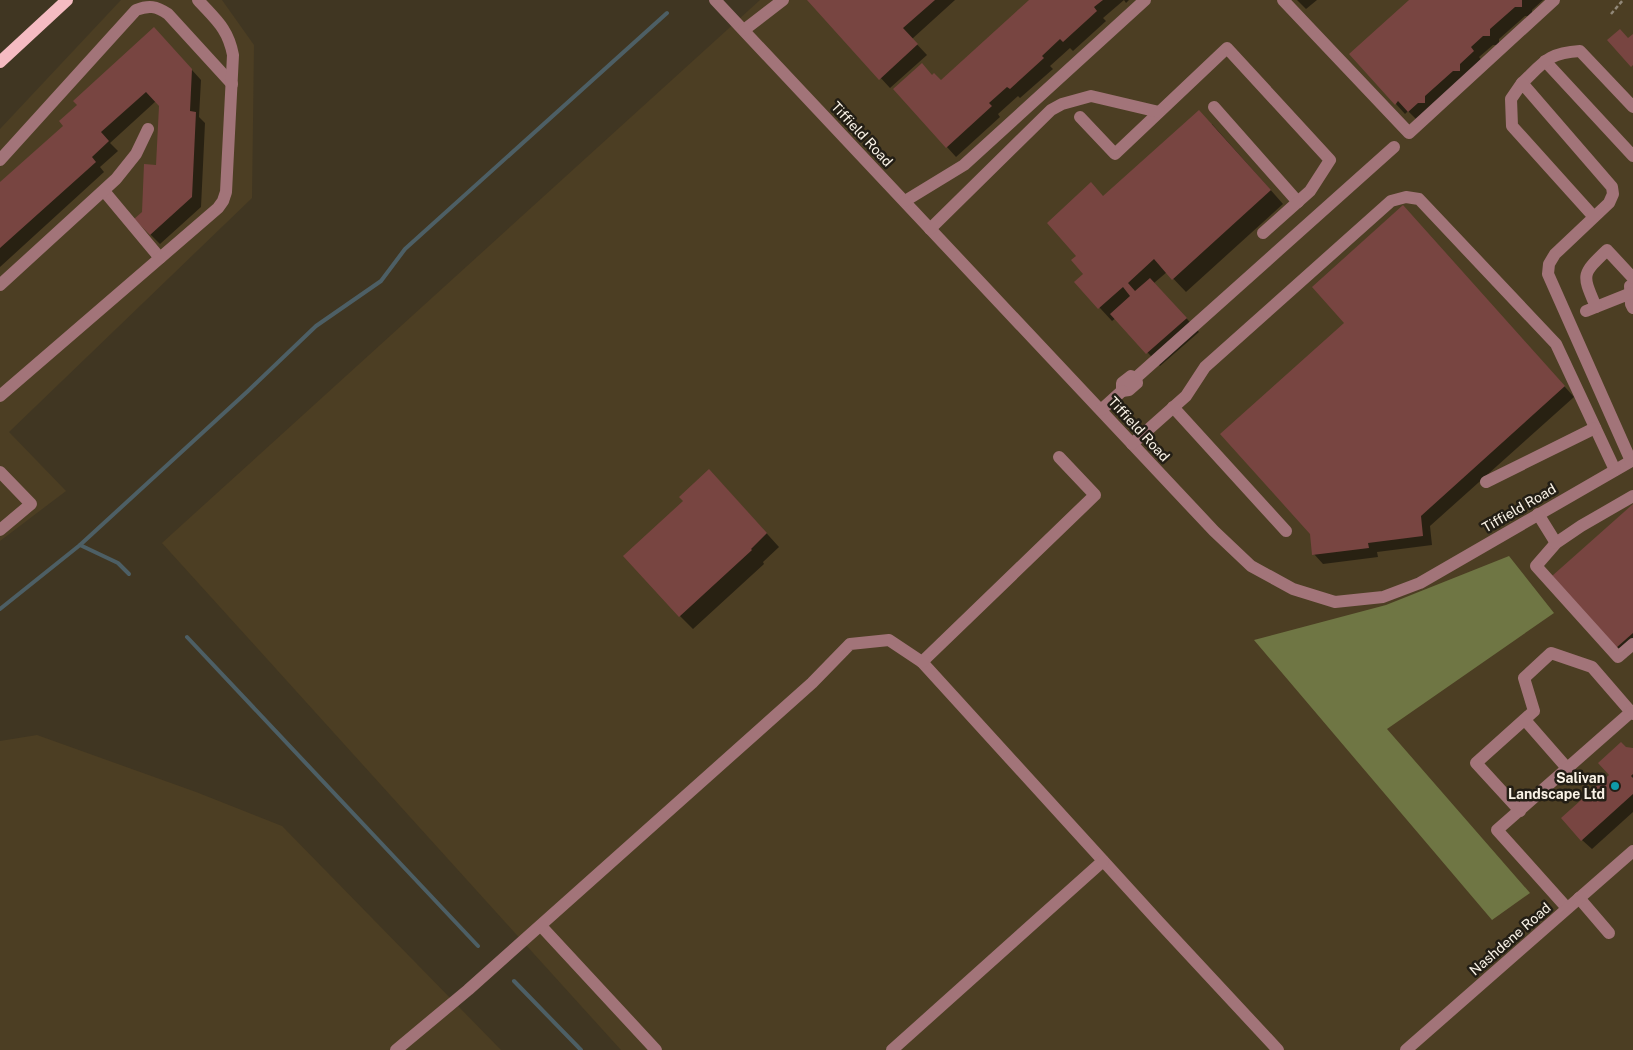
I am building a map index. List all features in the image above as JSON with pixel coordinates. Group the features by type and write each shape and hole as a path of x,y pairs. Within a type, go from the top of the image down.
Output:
{"main road":[{"path":"0,62 67,0"}],"street":[{"path":"0,396 218,208 223,201 226,192 232,55 230,40 224,29 198,0"},
{"name":"Tiffield Road","path":"715,0 1214,531 1251,566 1292,589 1335,602 1383,597 1420,583 1632,460"},
{"path":"744,30 783,0"},
{"path":"905,202 964,164 1145,0"},
{"path":"1283,0 1409,133 1554,0"},
{"path":"0,160 136,10 147,6 158,8 168,14 232,84"},
{"path":"1080,117 1115,154 1227,48 1330,160 1310,191 1263,232"},
{"path":"1594,217 1512,126 1511,99 1522,83 1549,58 1564,52 1580,51 1633,107"},
{"path":"1545,61 1633,156"},
{"path":"1522,83 1612,187 1614,194 1609,203 1555,254 1549,264 1548,274 1632,460"},
{"path":"930,229 1045,116 1062,104 1091,96 1159,112"},
{"path":"1214,107 1298,202"},
{"path":"0,285 116,179 136,154 148,129"},
{"path":"1101,410 1122,390 1122,383 1131,376 1136,378 1394,146"},
{"path":"104,191 160,258"},
{"path":"1132,444 1186,396 1205,367 1391,200 1406,197 1420,199 1556,344 1615,470"},
{"path":"1631,293 1591,309 1585,276 1587,269 1607,250 1633,278 1630,285 1633,308"},
{"path":"1173,407 1286,530"},
{"path":"1486,482 1595,428"},
{"path":"922,662 1095,496 1059,457"},
{"path":"0,472 31,504 0,530"},
{"path":"1633,496 1581,526 1556,544 1536,566 1618,657 1633,644"},
{"path":"1538,514 1556,544"},
{"path":"396,1050 463,994 812,683 850,644 889,640 922,662 1102,861 1278,1050"},
{"path":"1520,811 1476,763 1534,712 1524,678 1551,653 1592,667 1632,713 1567,768 1520,811 1497,830 1567,908"},
{"path":"1525,720 1567,768"},
{"name":"Nashdene Road","path":"1406,1050 1633,850"},
{"path":"892,1050 1102,861"},
{"path":"1579,898 1609,933"},
{"path":"540,926 656,1050"}],"path":[{"path":"1611,14 1623,0"}],"shaded area":[{"path":"121,0 222,0 254,45 252,198 9,432 66,491 0,541 0,129"},
{"path":"760,0 1633,0 1633,1050 621,1050 162,543"},
{"path":"37,735 196,792 282,826 501,1050 0,1050 0,741"}],"green space":[{"path":"1509,556 1554,613 1387,729 1530,893 1492,920 1254,640 1386,605"}],"building":[{"path":"807,0 935,0 903,28 918,44 879,80"},
{"path":"1029,0 1103,0 1094,7 1097,11 1063,42 1060,39 1042,56 1044,58 1010,89 1007,87 989,103 992,106 946,148 893,89 922,63 932,75 934,73 941,80"},
{"path":"1409,0 1522,0 1522,7 1515,7 1490,29 1490,36 1483,36 1471,47 1474,51 1460,64 1460,71 1453,71 1425,96 1425,103 1418,103 1408,112 1398,101 1395,105 1349,54"},
{"path":"154,27 192,69 190,111 196,112 192,197 150,235 134,219 142,212 144,164 156,165 159,106 146,92 101,132 109,141 92,157 96,162 0,248 0,182 63,126 59,121 77,105 73,101"},
{"path":"1620,29 1628,38 1633,34 1633,65 1631,67 1607,40"},
{"path":"1199,110 1271,190 1172,280 1154,259 1128,283 1135,291 1150,278 1187,318 1146,354 1110,314 1130,296 1123,287 1098,309 1074,282 1083,274 1071,260 1076,256 1047,223 1091,182 1103,196"},
{"path":"1403,205 1565,386 1421,516 1423,536 1368,543 1369,548 1312,555 1310,534 1220,434 1344,323 1312,287"},
{"path":"709,469 767,533 752,550 679,617 623,556 683,501 679,497"},
{"path":"1633,504 1633,633 1616,648 1552,576"},
{"name":"Salivan Landscape Ltd","path":"1621,742 1626,747 1633,748 1633,774 1631,776 1633,778 1633,794 1581,841 1561,818 1609,775 1598,763"}],"waterway":[{"path":"0,609 80,545 316,326 381,281 405,249 667,13"},
{"path":"80,545 118,563 129,574"},
{"path":"187,637 478,946"},
{"path":"514,981 581,1050"}],"place":[{"name":"Salivan Landscape Ltd","path":"1615,786"}]}
